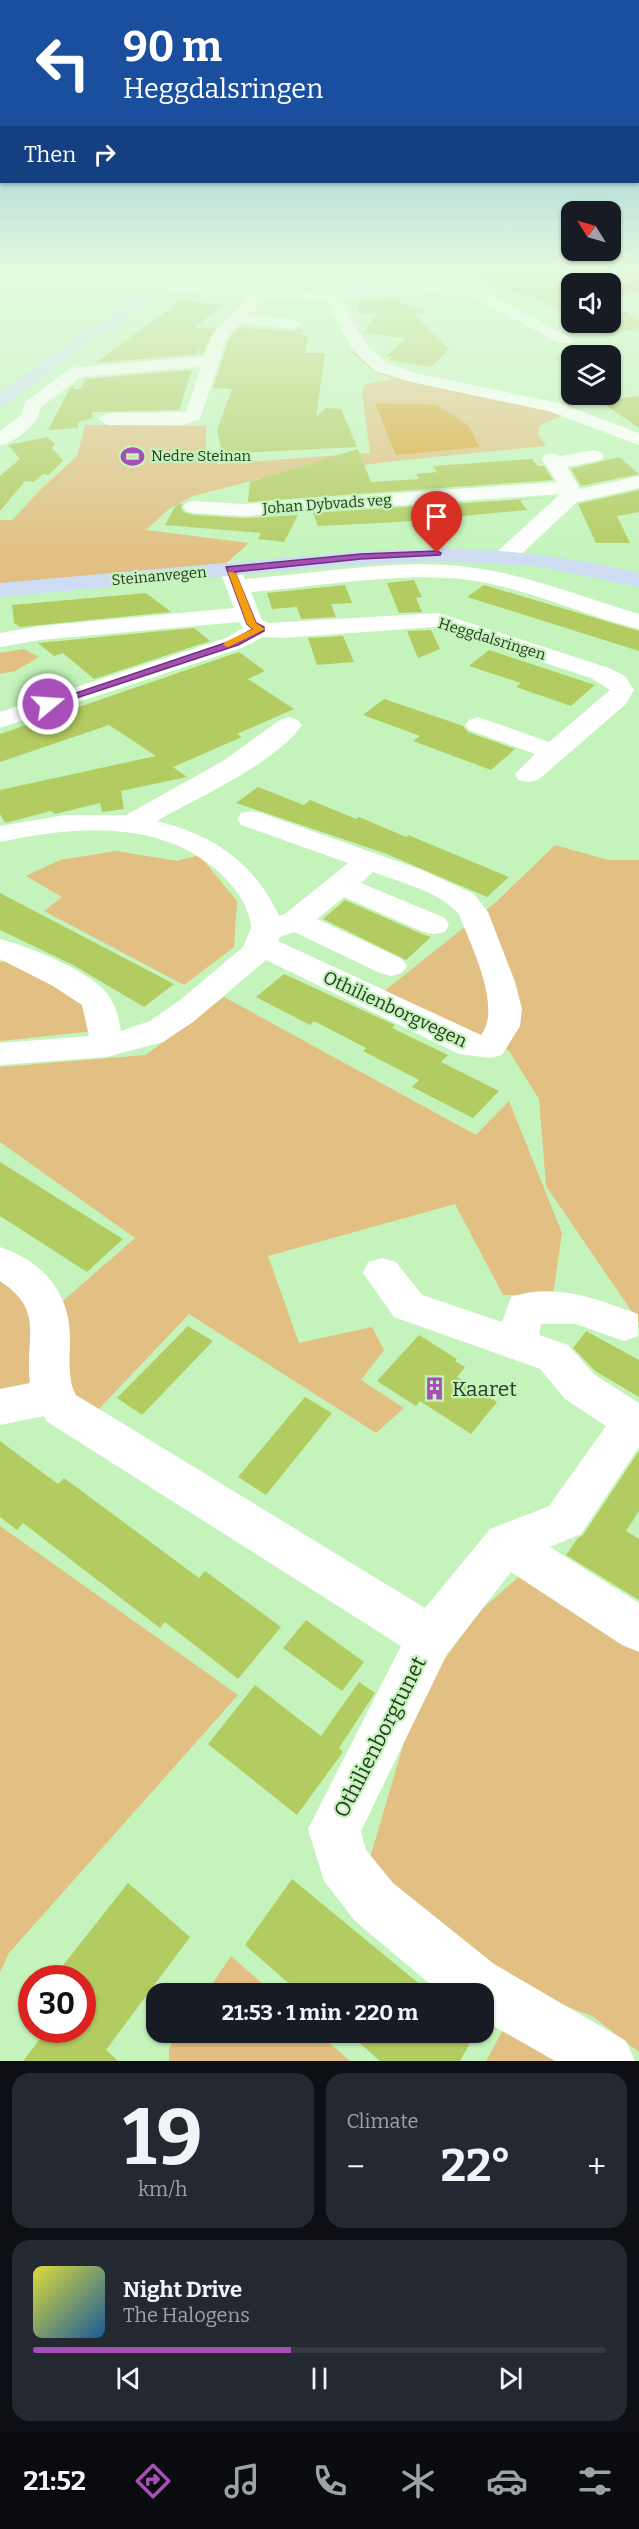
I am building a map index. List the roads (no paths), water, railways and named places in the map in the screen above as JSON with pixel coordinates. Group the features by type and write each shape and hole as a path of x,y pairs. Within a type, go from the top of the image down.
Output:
{"main road":[{"path":"0,402 45,368"},
{"name":"Steinanvegen","path":"0,590 233,578 405,554 507,555 572,564 639,580"}],"street":[{"path":"0,440 31,416 31,406 75,372 122,368"},
{"path":"107,419 191,418 202,397 208,368"},
{"path":"385,368 411,377 553,407 639,439"},
{"path":"507,555 570,492 553,461 594,456"},
{"name":"Johan Dybvads veg","path":"193,507 245,510 570,492 639,482"},
{"path":"0,720 234,643 254,621 233,578 414,572 467,573 505,580 639,622"},
{"name":"Heggdalsringen","path":"0,640 40,633 254,621 282,632 437,621 600,673 616,681 622,690 621,694 528,774"},
{"path":"130,824 190,793 267,744 289,725"},
{"path":"478,725 553,752"},
{"name":"Othilienborgvegen","path":"251,819 287,834 369,861 454,895 469,906 506,1011 503,1028 490,1047 479,1048 455,1039 274,932"},
{"path":"0,834 68,822 130,824 178,835 226,862 251,890 274,932 391,966"},
{"path":"0,1054 106,1044 140,1038 164,1027 227,977 274,932 341,885 369,861"},
{"path":"341,885 434,925"},
{"path":"0,949 21,956 88,993 100,1011 106,1044"},
{"path":"0,1262 32,1284 41,1294 46,1308 52,1397 0,1407"},
{"path":"382,1273 408,1306 517,1342 554,1358 580,1387 633,1420 565,1520 506,1544"},
{"path":"517,1342 525,1308 577,1308 624,1325"},
{"name":"Othilienborgtunet","path":"52,1397 73,1418 430,1638"},
{"path":"506,1544 639,1629"},
{"name":"Othilienborgtunet","path":"506,1544 430,1638 334,1829 344,1862 356,1882 374,1902 474,1984 591,2050 606,2061"}],"place":[{"name":"Nedre Steinan","path":"133,456"},
{"name":"Kaaret","path":"434,1389"}]}
